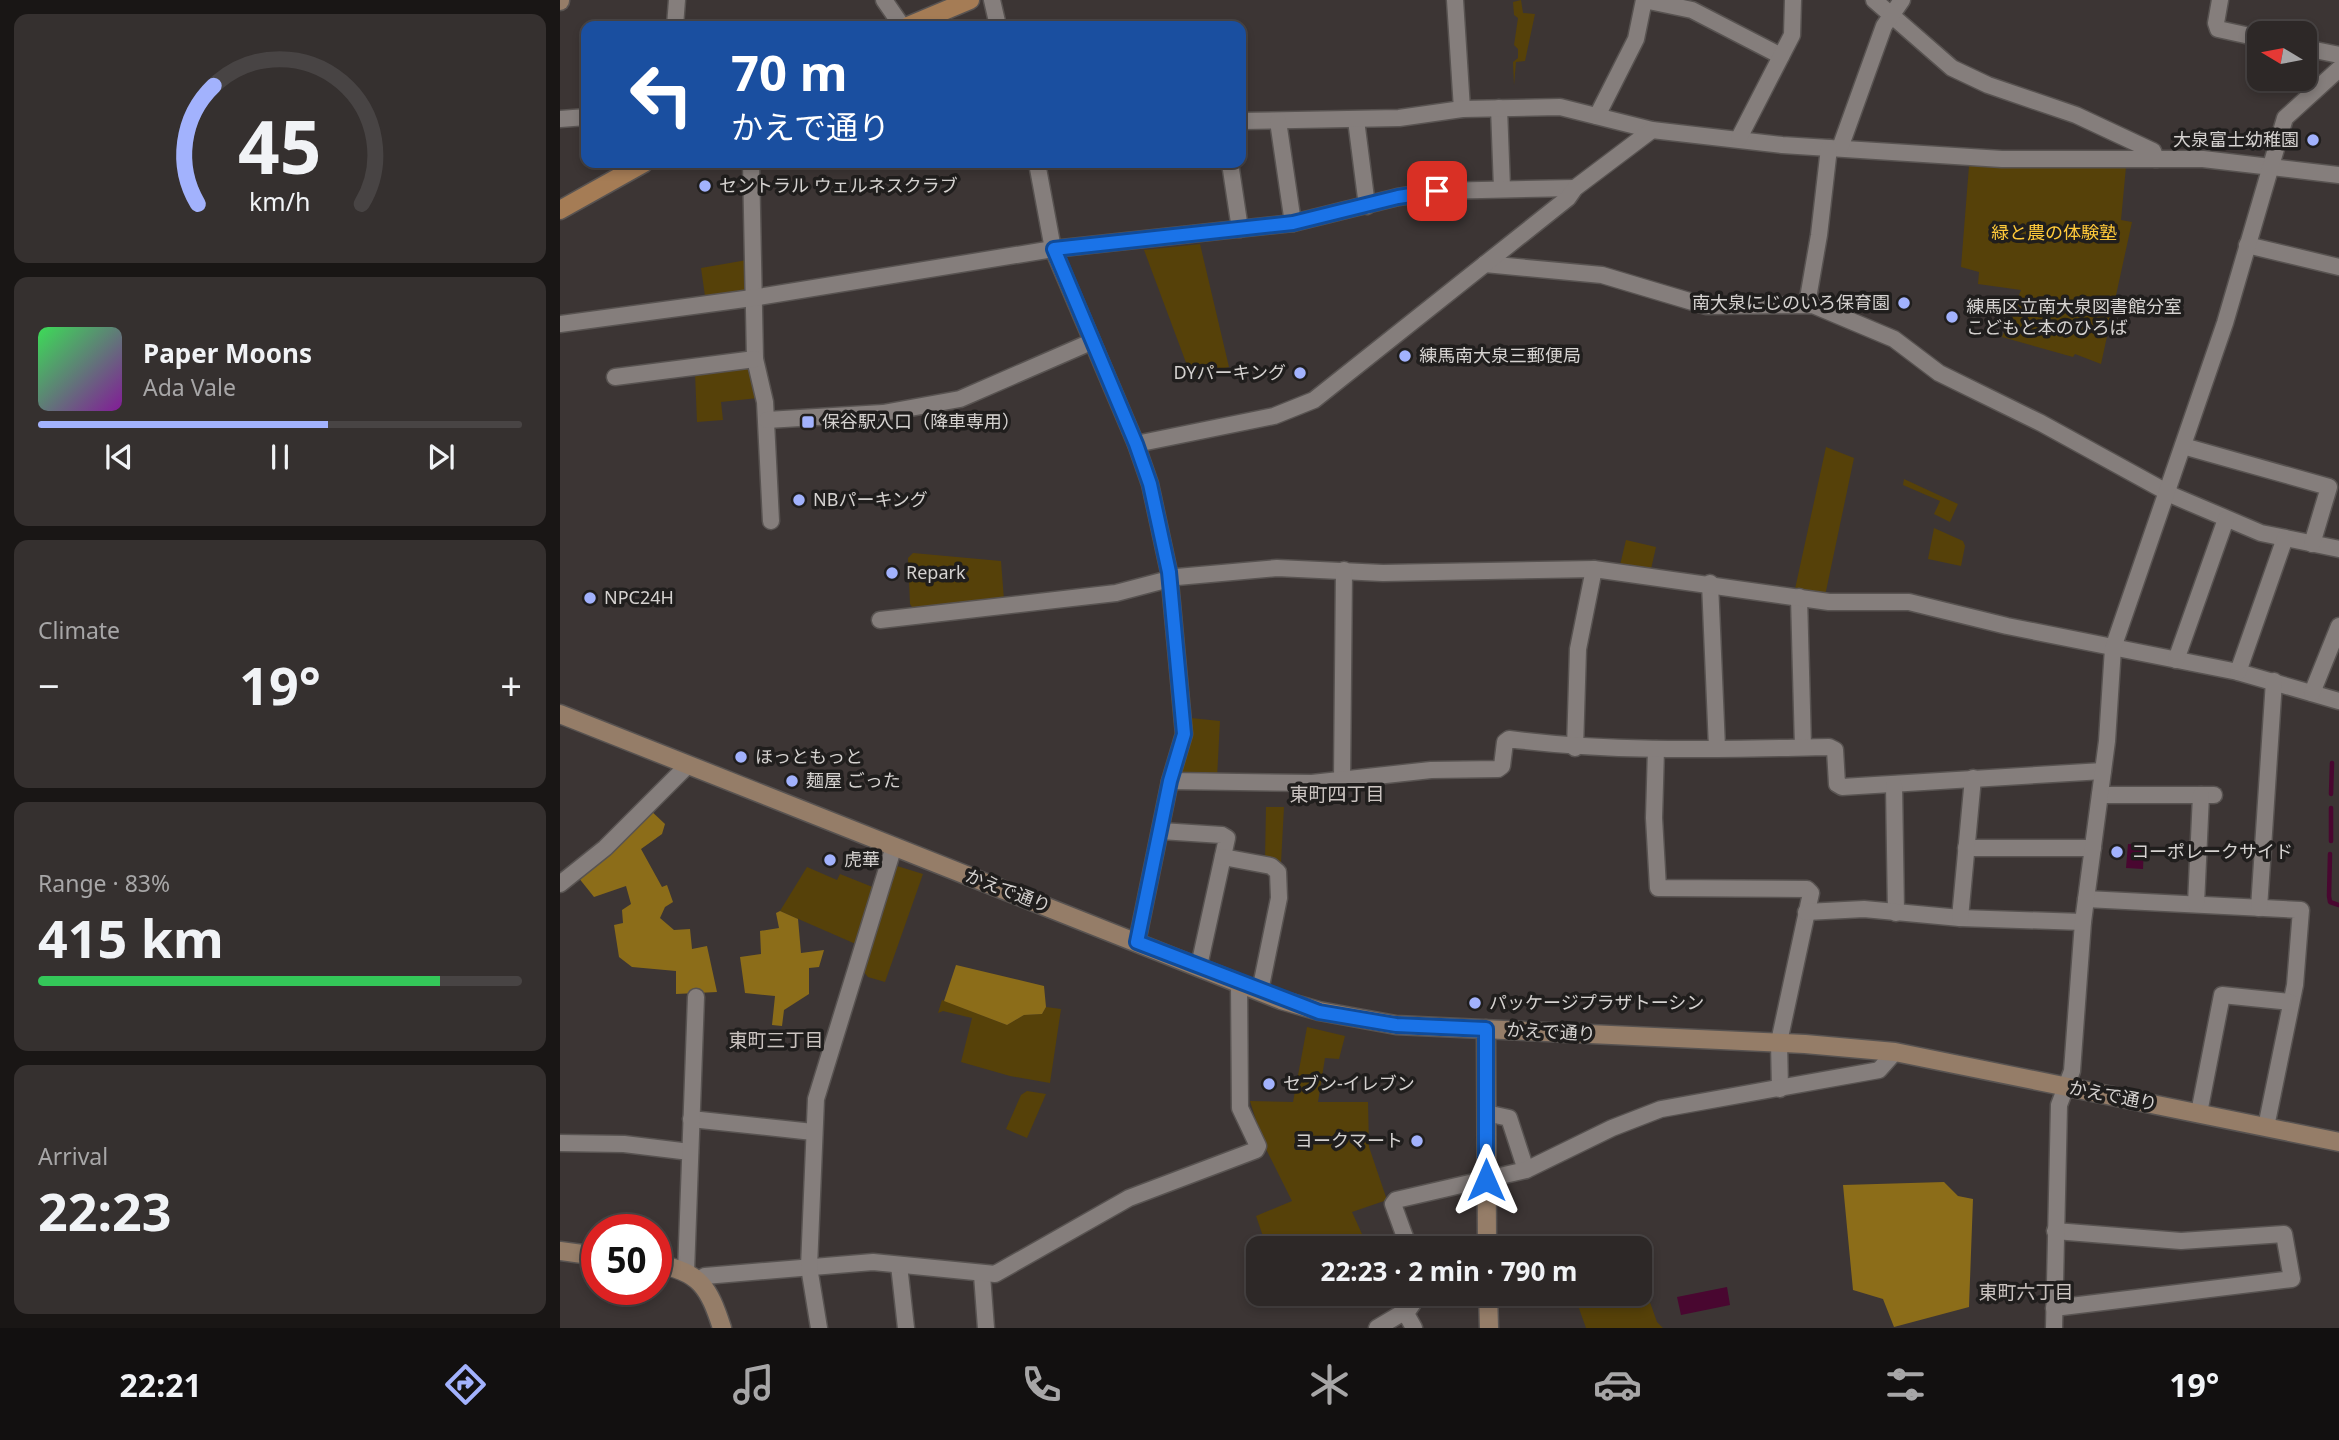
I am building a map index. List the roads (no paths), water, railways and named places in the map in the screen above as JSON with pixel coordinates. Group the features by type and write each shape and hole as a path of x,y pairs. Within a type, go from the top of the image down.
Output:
{"main road":[{"path":"920,21 970,0"},
{"path":"560,210 635,168"}],"street":[{"path":"675,21 677,0"},
{"path":"884,0 899,21"},
{"path":"992,0 997,21"},
{"path":"1455,0 1462,108"},
{"path":"1597,116 1636,38 1644,0 1692,10 1781,56"},
{"path":"1739,138 1793,31 1793,0"},
{"path":"1874,0 1952,68 1988,85 2076,115 2115,132 2152,151 2156,159"},
{"path":"1807,304 1834,148 1884,26 1902,0"},
{"path":"2220,0 2216,23 2218,29 2247,35"},
{"path":"2317,50 2339,55"},
{"path":"2054,1328 2059,1105 2072,1071 2083,922 2103,771 2113,648 2225,323 2285,118 2339,69"},
{"path":"1246,121 1356,120 1399,118 1462,108 1560,107 1652,130 1834,148 2002,159 2203,159 2339,175"},
{"path":"1499,108 1502,188"},
{"path":"560,119 581,117"},
{"path":"1356,120 1367,206"},
{"path":"1278,121 1293,223"},
{"path":"1136,444 1297,410 1314,400 1567,198 1575,188 1652,130"},
{"path":"751,168 755,359 767,420 771,521"},
{"path":"1038,168 1054,249 1136,444 1150,484 1169,580 1185,719 1184,734 1170,781 1137,942"},
{"path":"1231,168 1240,229"},
{"path":"560,324 752,298 1054,249 1293,223 1398,197 1437,191 1575,188"},
{"path":"2247,245 2339,267"},
{"path":"1485,264 1602,275 1706,306 1807,304 1894,339 1939,373 2041,423 2166,492 2226,519 2285,538 2339,548"},
{"path":"767,420 883,413 960,399 1091,342"},
{"path":"615,377 755,359"},
{"path":"2183,446 2329,487 2312,544"},
{"path":"2176,660 2226,519"},
{"path":"2238,672 2285,538"},
{"path":"880,620 1116,593 1169,580 1277,568 1382,573 1594,569 1829,601 1909,602 2113,648 2238,672 2339,701"},
{"path":"1575,748 1578,649 1594,569"},
{"path":"1342,780 1344,570"},
{"path":"1710,583 1717,748"},
{"path":"1799,597 1803,747"},
{"path":"2312,693 2339,626"},
{"path":"2259,908 2274,681"},
{"name":"かえで通り","path":"560,714 1259,991 1319,1012 1396,1025 1779,1042 1895,1052 2339,1142"},
{"path":"1170,781 1312,783 1431,771 1501,768 1505,742 1509,739 1575,748 1833,748 1839,787 2103,771"},
{"path":"1656,749 1654,818 1658,888 1807,889 1811,893 1779,1042 1780,1089"},
{"path":"560,884 605,848 688,765"},
{"path":"1960,918 1973,778"},
{"path":"1894,785 1896,913"},
{"path":"2100,795 2207,795 2196,904"},
{"path":"1161,831 1225,835 1223,857 1199,967"},
{"path":"819,1328 809,1267 816,1099 894,846"},
{"path":"1966,849 2093,848"},
{"path":"1223,857 1271,866 1278,872 1279,898 1259,991"},
{"path":"2086,899 2301,910 2295,985 2266,1127"},
{"path":"1805,912 1864,909 1960,918 2083,922"},
{"path":"672,1270 692,1276 873,1262 982,1275 995,1274 1129,1198 1256,1150 1258,1146 1240,1108 1239,983"},
{"path":"2199,1113 2222,995 2290,1002"},
{"path":"696,997 690,1152 692,1276 712,1300 722,1328"},
{"path":"1486,1029 1487,1236"},
{"path":"1405,1236 1394,1201 1526,1170 1644,1115 1682,1104 1879,1070 1895,1052"},
{"path":"1486,1113 1508,1118 1526,1170"},
{"path":"691,1119 813,1132"},
{"path":"560,1143 624,1144 690,1152"},
{"path":"2054,1308 2292,1279 2284,1234 2180,1241 2055,1231"},
{"path":"560,1251 581,1254"},
{"path":"899,1265 906,1328"},
{"path":"982,1275 986,1328"},
{"path":"1377,1328 1405,1312 1410,1306"},
{"path":"1488,1306 1489,1328"},
{"path":"1405,1312 1414,1328"}],"waterway":[{"path":"2331,794 2332,763"},
{"path":"2331,808 2331,841"},
{"path":"2330,854 2330,902 2339,905"}],"place":[{"name":"大泉富士幼稚園","path":"2313,140"},
{"name":"セントラル ウェルネスクラブ","path":"705,186"},
{"name":"南大泉にじのいろ保育園","path":"1904,303"},
{"name":"練馬区立南大泉図書館分室 こどもと本のひろば","path":"1952,317"},
{"name":"練馬南大泉三郵便局","path":"1405,356"},
{"name":"DYパーキング","path":"1300,373"},
{"name":"保谷駅入口（降車専用）","path":"808,422"},
{"name":"NBパーキング","path":"799,500"},
{"name":"Repark","path":"892,573"},
{"name":"NPC24H","path":"590,598"},
{"name":"ほっともっと","path":"741,757"},
{"name":"麺屋 ごった","path":"792,781"},
{"name":"コーポレークサイド","path":"2117,852"},
{"name":"虎華","path":"830,860"},
{"name":"パッケージプラザトーシン","path":"1475,1003"},
{"name":"セブン-イレブン","path":"1269,1084"},
{"name":"ヨークマート","path":"1417,1141"}],"district":[{"name":"東町四丁目","path":"1337,794"},
{"name":"東町三丁目","path":"776,1040"},
{"name":"東町六丁目","path":"2026,1292"}],"park label":[{"name":"緑と農の体験塾","path":"2054,233"}]}
